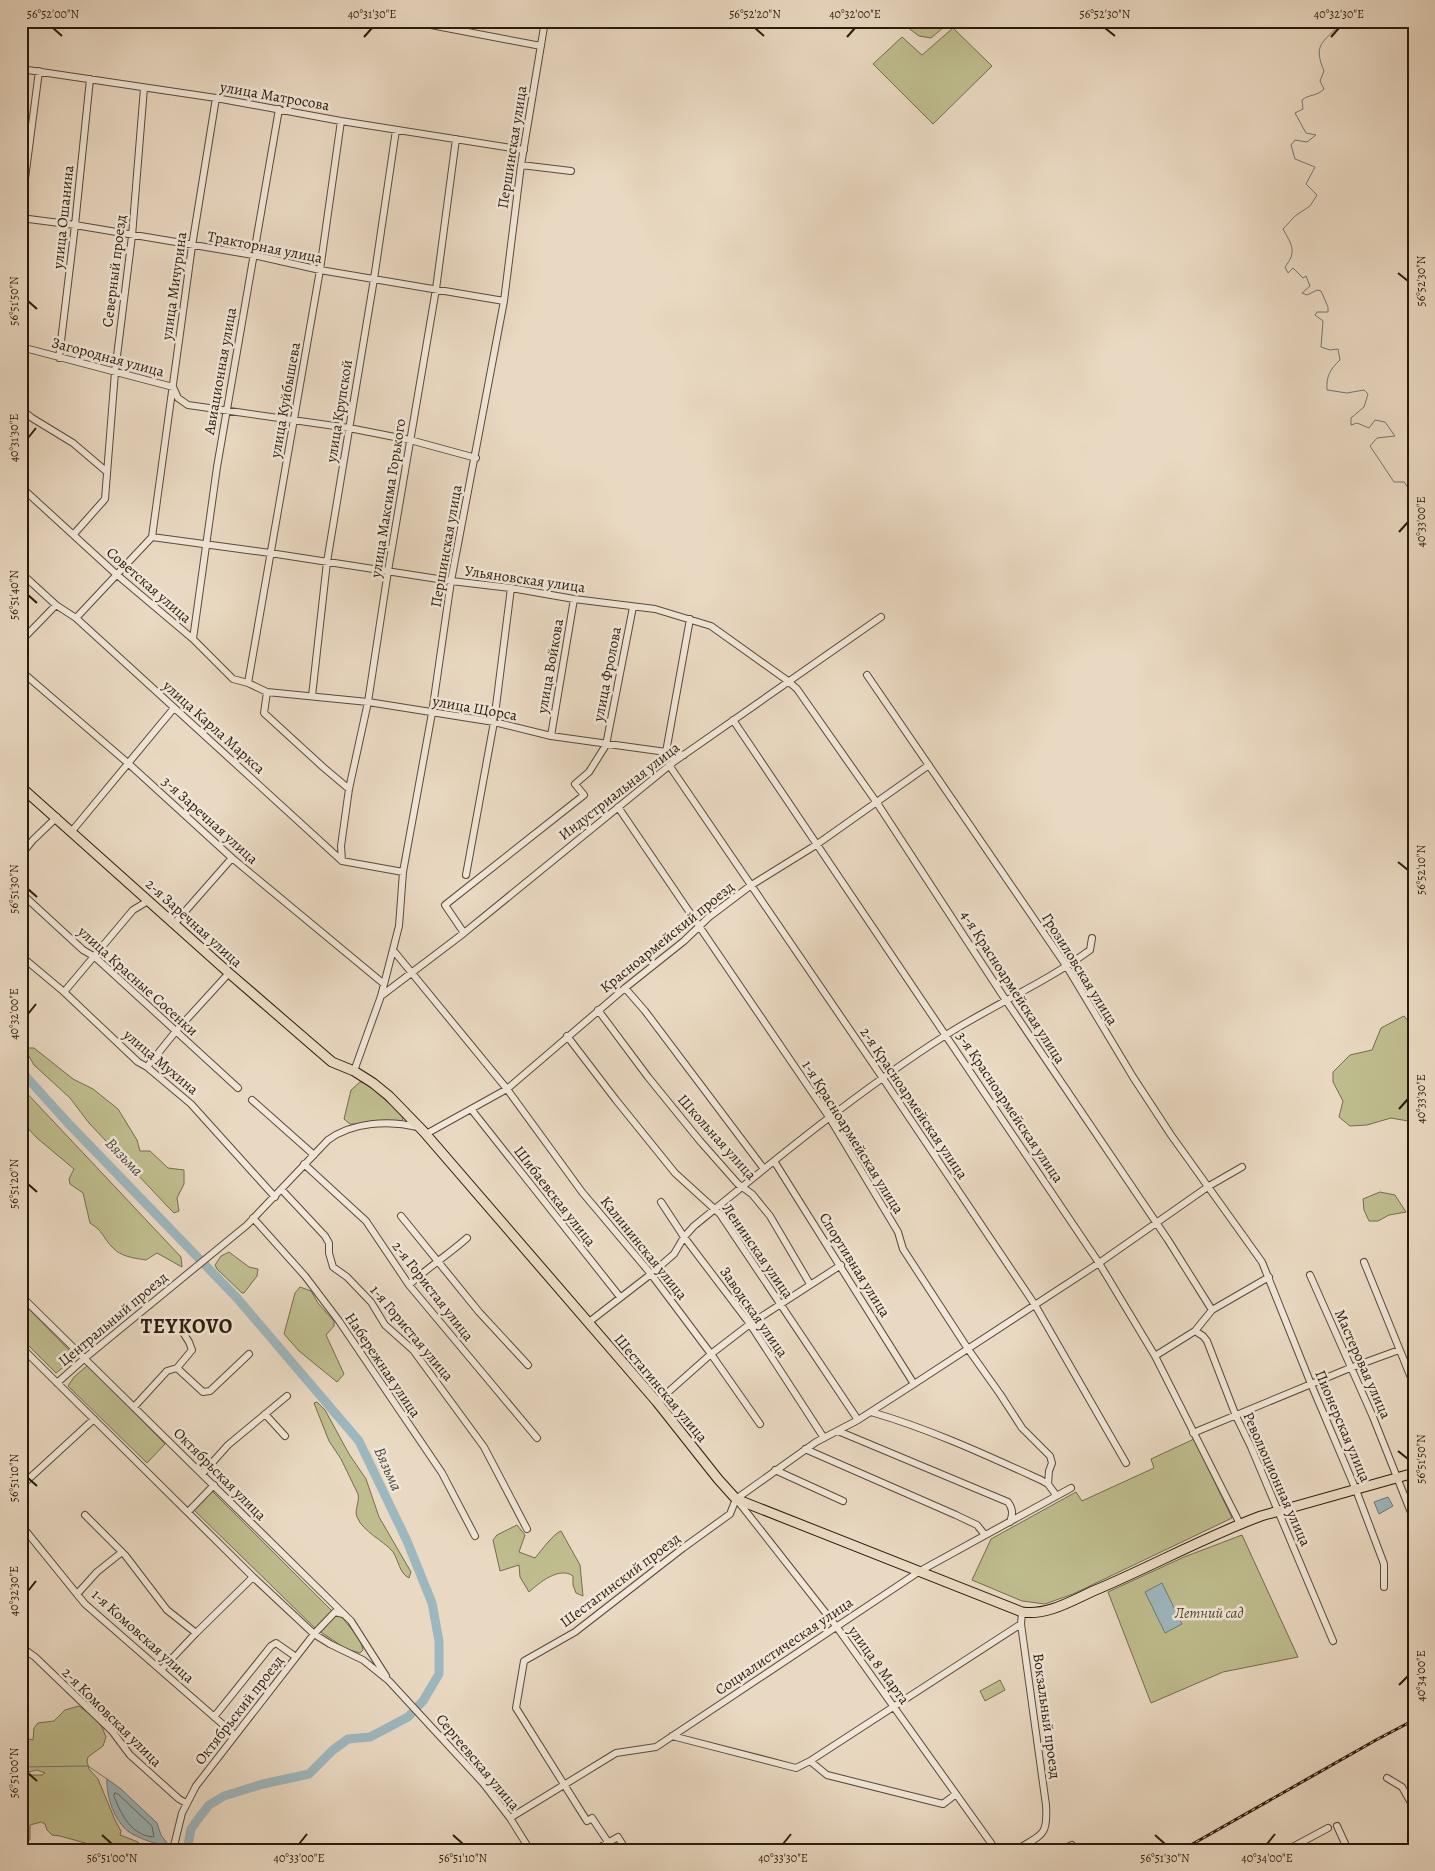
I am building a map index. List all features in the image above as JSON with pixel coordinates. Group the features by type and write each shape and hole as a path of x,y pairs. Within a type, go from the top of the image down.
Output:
{"main road":[{"name":"2-я Заречная улица","path":"21,786 229,973 332,1062 354,1071"},
{"name":"Шестагинская улица","path":"354,1071 378,1087 423,1131 658,1402 718,1479 736,1498 1022,1612"},
{"path":"1022,1612 1039,1613 1062,1605 1240,1524 1278,1510 1398,1479 1414,1473"}],"street":[{"path":"410,21 541,46"},
{"name":"Першинская улица","path":"354,1071 381,996 399,926 403,872 432,713 451,581 476,458 504,301 521,165 545,21"},
{"name":"улица Матросова","path":"21,69 216,98 341,121 524,150"},
{"path":"21,209 39,71"},
{"name":"улица Ошанина","path":"59,358 90,80"},
{"name":"Северный проезд","path":"74,534 105,499 115,372 132,236 144,88"},
{"name":"улица Мичурина","path":"152,537 192,246 216,98"},
{"name":"Авиационная улица","path":"193,639 205,543 226,410 279,109"},
{"name":"улица Куйбышева","path":"248,683 320,270 341,121"},
{"name":"улица Крупской","path":"312,696 328,562 396,130"},
{"name":"улица Максима Горького","path":"342,861 341,846 349,789 368,702 388,571 436,289 456,139"},
{"path":"521,165 571,171"},
{"name":"Тракторная улица","path":"21,218 75,225 253,255 320,270 504,301"},
{"name":"Загородная улица","path":"21,347 172,388 178,398 188,405 349,428 410,440 476,458"},
{"path":"21,409 32,418 73,443 107,472"},
{"name":"Советская улица","path":"21,487 116,574 193,639 233,679 248,683 267,692"},
{"path":"76,618 152,537"},
{"name":"Ульяновская улица","path":"152,537 205,543 451,581 511,588 633,608 655,609 711,626 788,680"},
{"name":"улица Карла Маркса","path":"21,573 56,605 76,618 342,861"},
{"path":"466,875 494,722 511,588"},
{"name":"улица Войкова","path":"551,736 574,599"},
{"path":"21,641 56,605"},
{"name":"улица Фролова","path":"606,745 633,608"},
{"name":"Индустриальная улица","path":"381,996 464,933 675,760 881,617"},
{"path":"675,760 666,752 690,620"},
{"name":"3-я Заречная улица","path":"21,671 129,764 232,858 384,984"},
{"name":"Грозиловская улица","path":"867,675 1067,967 1133,1077 1176,1142 1209,1186 1231,1221 1253,1247 1269,1277"},
{"name":"4-я Красноармейская улица","path":"788,680 797,689 876,803 1212,1310"},
{"path":"267,692 264,713 349,789"},
{"name":"улица Щорса","path":"267,692 368,702 494,722 551,736 684,755"},
{"path":"72,831 174,708"},
{"name":"3-я Красноармейская улица","path":"733,720 1099,1263 1155,1356 1240,1524"},
{"path":"464,933 445,905 584,794 576,784 589,772 606,745"},
{"name":"2-я Красноармейская улица","path":"669,765 1035,1305 1126,1463"},
{"name":"Красноармейский проезд","path":"423,1131 471,1109 506,1090 598,1010 684,941 709,917 750,886 816,845 929,765"},
{"name":"1-я Красноармейская улица","path":"618,807 829,1117 898,1232 904,1248 968,1349 1022,1428 1050,1456 1052,1463 1048,1484"},
{"path":"21,855 56,817"},
{"path":"174,924 232,858"},
{"path":"342,861 403,872"},
{"name":"улица Красные Сосенки","path":"21,893 84,950 95,957 238,1088"},
{"path":"64,992 133,910 148,900"},
{"path":"589,1322 674,1254 684,1237 714,1209 829,1117 882,1077 946,1034 1005,999 1067,967 1090,950 1092,938"},
{"path":"393,950 506,1090"},
{"name":"улица Мухина","path":"21,956 64,992 138,1062 147,1066 191,1104 275,1197"},
{"path":"147,1066 229,973"},
{"path":"625,988 645,1011 764,1169"},
{"name":"Школьная улица","path":"598,1010 682,1120 742,1187 752,1194 770,1216 810,1284"},
{"name":"Ленинская улица","path":"568,1036 616,1100 675,1173 720,1214 858,1420"},
{"name":"Калининская улица","path":"506,1090 582,1192 651,1274 711,1354 760,1424"},
{"path":"252,1100 314,1155"},
{"name":"Шибаевская улица","path":"471,1109 552,1214 620,1297"},
{"path":"399,1125 406,1121 409,1116"},
{"path":"253,1218 282,1190 304,1164 328,1140 339,1132 370,1124 399,1125 423,1131"},
{"name":"Спортивная улица","path":"774,1160 914,1384"},
{"name":"2-я Гористая улица","path":"304,1164 366,1221 409,1285 537,1438"},
{"path":"736,1498 805,1449 871,1412 1099,1263 1209,1186 1242,1167"},
{"name":"1-я Гористая улица","path":"282,1190 325,1236 329,1243 333,1267 347,1277 371,1302 385,1325 413,1350 484,1446 527,1529"},
{"name":"Заводская улица","path":"661,1202 684,1237 750,1324 824,1438"},
{"path":"401,1216 479,1312 528,1366"},
{"name":"Центральный проезд","path":"57,1383 253,1218"},
{"name":"Набережная улица","path":"253,1218 305,1276 339,1321 442,1473 475,1536"},
{"path":"409,1285 420,1274 467,1238"},
{"path":"1364,1262 1414,1385"},
{"path":"658,1402 711,1354 750,1324 840,1265"},
{"name":"Мастеровая улица","path":"1310,1275 1373,1417 1414,1520"},
{"path":"1155,1356 1195,1331 1212,1310 1269,1277"},
{"name":"Пионерская улица","path":"1269,1277 1311,1384 1356,1490 1384,1564 1384,1587"},
{"name":"Октябрьская улица","path":"21,1296 351,1621 389,1681"},
{"path":"134,1407 167,1371 177,1368 192,1350 182,1331"},
{"name":"Революционная улица","path":"1195,1331 1204,1336 1207,1341 1236,1416 1333,1641"},
{"name":"Октябрьская улица","path":"21,1347 253,1577 314,1634 363,1660 389,1681 410,1703"},
{"path":"1193,1433 1350,1368 1399,1350"},
{"path":"177,1368 203,1392 210,1391 250,1354"},
{"path":"202,1474 228,1445 287,1396"},
{"path":"871,1412 894,1418 974,1450 1048,1484 1056,1495"},
{"path":"265,1414 285,1436"},
{"path":"21,1486 94,1419"},
{"path":"838,1431 1008,1502 1012,1508 1010,1522"},
{"path":"805,1449 956,1515 976,1525 985,1535"},
{"path":"775,1470 843,1501"},
{"path":"188,1512 214,1485"},
{"name":"Социалистическая улица","path":"510,1818 616,1753 656,1747 920,1571 1071,1488"},
{"name":"улица 8 Марта","path":"736,1498 836,1626 996,1850"},
{"name":"Шестагинский проезд","path":"563,1786 516,1708 524,1661 575,1632 676,1553 730,1514 736,1498"},
{"path":"85,1515 122,1552 167,1610 196,1633"},
{"name":"1-я Комовская улица","path":"21,1526 86,1604 235,1735"},
{"path":"78,1593 97,1572 122,1552"},
{"path":"161,1670 253,1577"},
{"name":"Октябрьский проезд","path":"186,1803 235,1735 314,1634 335,1612 343,1614"},
{"name":"Вокзальный проезд","path":"1016,1850 1042,1833 1047,1822 1021,1624 1022,1612"},
{"path":"672,1736 796,1768 810,1761 1021,1624"},
{"path":"214,1717 271,1646 276,1643 296,1657"},
{"name":"2-я Комовская улица","path":"21,1647 35,1657 112,1731 130,1755 179,1799 186,1803"},
{"path":"363,1660 368,1656 370,1650"},
{"name":"Сергеевская улица","path":"410,1703 483,1783 510,1818 530,1850"},
{"path":"810,1761 827,1775 943,1804 956,1794"},
{"path":"1387,1778 1402,1787 1414,1808"},
{"path":"563,1786 587,1821 592,1818 608,1842"},
{"path":"173,1850 186,1803"},
{"path":"1336,1826 1348,1850"},
{"path":"1287,1850 1328,1828"},
{"path":"595,1850 618,1837 626,1850"},
{"path":"1061,1850 1072,1845"}],"green space":[{"path":"899,21 951,21 931,38 919,36"},
{"path":"953,28 992,66 933,124 873,64 902,37 922,55"},
{"path":"1404,1016 1414,1028 1414,1122 1391,1118 1367,1125 1350,1126 1339,1117 1343,1101 1333,1082 1333,1072 1350,1055 1372,1050 1381,1028"},
{"path":"28,1048 34,1048 73,1079 93,1089 118,1109 137,1140 140,1151 150,1151 168,1168 184,1170 184,1184 177,1198 179,1211 174,1213 168,1207 89,1123 70,1098 34,1065 27,1053"},
{"path":"360,1082 365,1082 402,1115 403,1119 399,1123 350,1124 344,1119 351,1090"},
{"path":"21,1087 181,1257 182,1267 157,1253 146,1260 124,1255 112,1247 95,1226 90,1223 83,1193 70,1184 69,1179 74,1169 37,1138 21,1121"},
{"path":"1380,1192 1395,1195 1406,1212 1389,1215 1378,1221 1369,1221 1364,1210 1363,1199"},
{"path":"229,1252 249,1267 258,1269 257,1276 244,1293 215,1265 221,1256"},
{"path":"300,1287 311,1291 318,1303 334,1321 334,1326 326,1335 344,1374 337,1382 299,1351 284,1334 295,1293"},
{"path":"21,1301 76,1357 56,1373 21,1338"},
{"path":"88,1365 165,1444 147,1463 68,1386 74,1377"},
{"path":"317,1402 325,1410 349,1454 366,1479 379,1517 411,1572 409,1578 401,1570 395,1555 389,1547 360,1523 356,1511 358,1494 341,1459 329,1441 314,1403"},
{"path":"1194,1439 1232,1518 1073,1594 1045,1604 1022,1601 972,1580 991,1539 1076,1492 1082,1501 1154,1468 1151,1459"},
{"path":"212,1491 332,1611 316,1629 194,1510"},
{"path":"517,1525 525,1535 519,1552 535,1558 551,1539 561,1531 580,1565 583,1596 576,1593 573,1585 573,1576 568,1573 556,1574 538,1584 529,1592 520,1577 519,1565 500,1571 493,1540 497,1535"},
{"name":"Летний сад","path":"1242,1535 1298,1657 1223,1672 1151,1703 1108,1592 1184,1557"},
{"path":"334,1615 341,1616 357,1636 363,1650 360,1653 346,1649 321,1632 321,1629"},
{"path":"1000,1680 1005,1690 985,1701 980,1691"},
{"path":"79,1706 96,1719 106,1737 103,1746 88,1757 89,1769 98,1779 121,1831 120,1835 138,1842 144,1850 110,1850 52,1835 47,1830 45,1824 41,1822 30,1825 30,1839 24,1849 21,1850 21,1779 28,1775 42,1775 45,1773 37,1770 21,1774 21,1737 33,1740 34,1728 38,1723 54,1721 65,1710"}],"water":[{"path":"1388,1497 1393,1506 1379,1514 1374,1502"},
{"path":"1162,1583 1182,1624 1165,1633 1145,1592"},
{"path":"107,1779 121,1789 157,1823 161,1835 167,1843 160,1844 148,1841 123,1827 110,1803"}],"waterway":[{"path":"1337,21 1340,24 1324,41 1319,50 1324,71 1320,81 1324,89 1302,100 1303,109 1295,113 1306,133 1316,135 1307,142 1295,140 1291,145 1295,159 1315,167 1306,184 1317,195 1310,206 1295,216 1283,229 1292,248 1291,257 1285,267 1288,273 1293,268 1303,278 1306,276 1310,286 1302,293 1307,295 1317,290 1321,291 1328,307 1328,312 1317,312 1315,315 1323,321 1321,347 1330,350 1338,349 1340,360 1329,374 1327,390 1347,393 1364,390 1368,394 1364,407 1351,418 1351,425 1357,423 1369,428 1375,420 1385,422 1395,436 1377,438 1370,446 1394,482 1404,482 1409,489 1414,487"},
{"name":"Вязьма","path":"21,1071 67,1122 237,1298 359,1441 407,1541 432,1603 439,1641 439,1674 423,1701 408,1717 370,1737 348,1739 333,1750 309,1774 263,1784 224,1796 209,1805 191,1829 187,1850"},
{"path":"21,1767 88,1766 107,1779"}],"railway":[{"path":"1182,1850 1414,1720"}],"district":[{"name":"TEYKOVO","path":"187,1326"}]}
